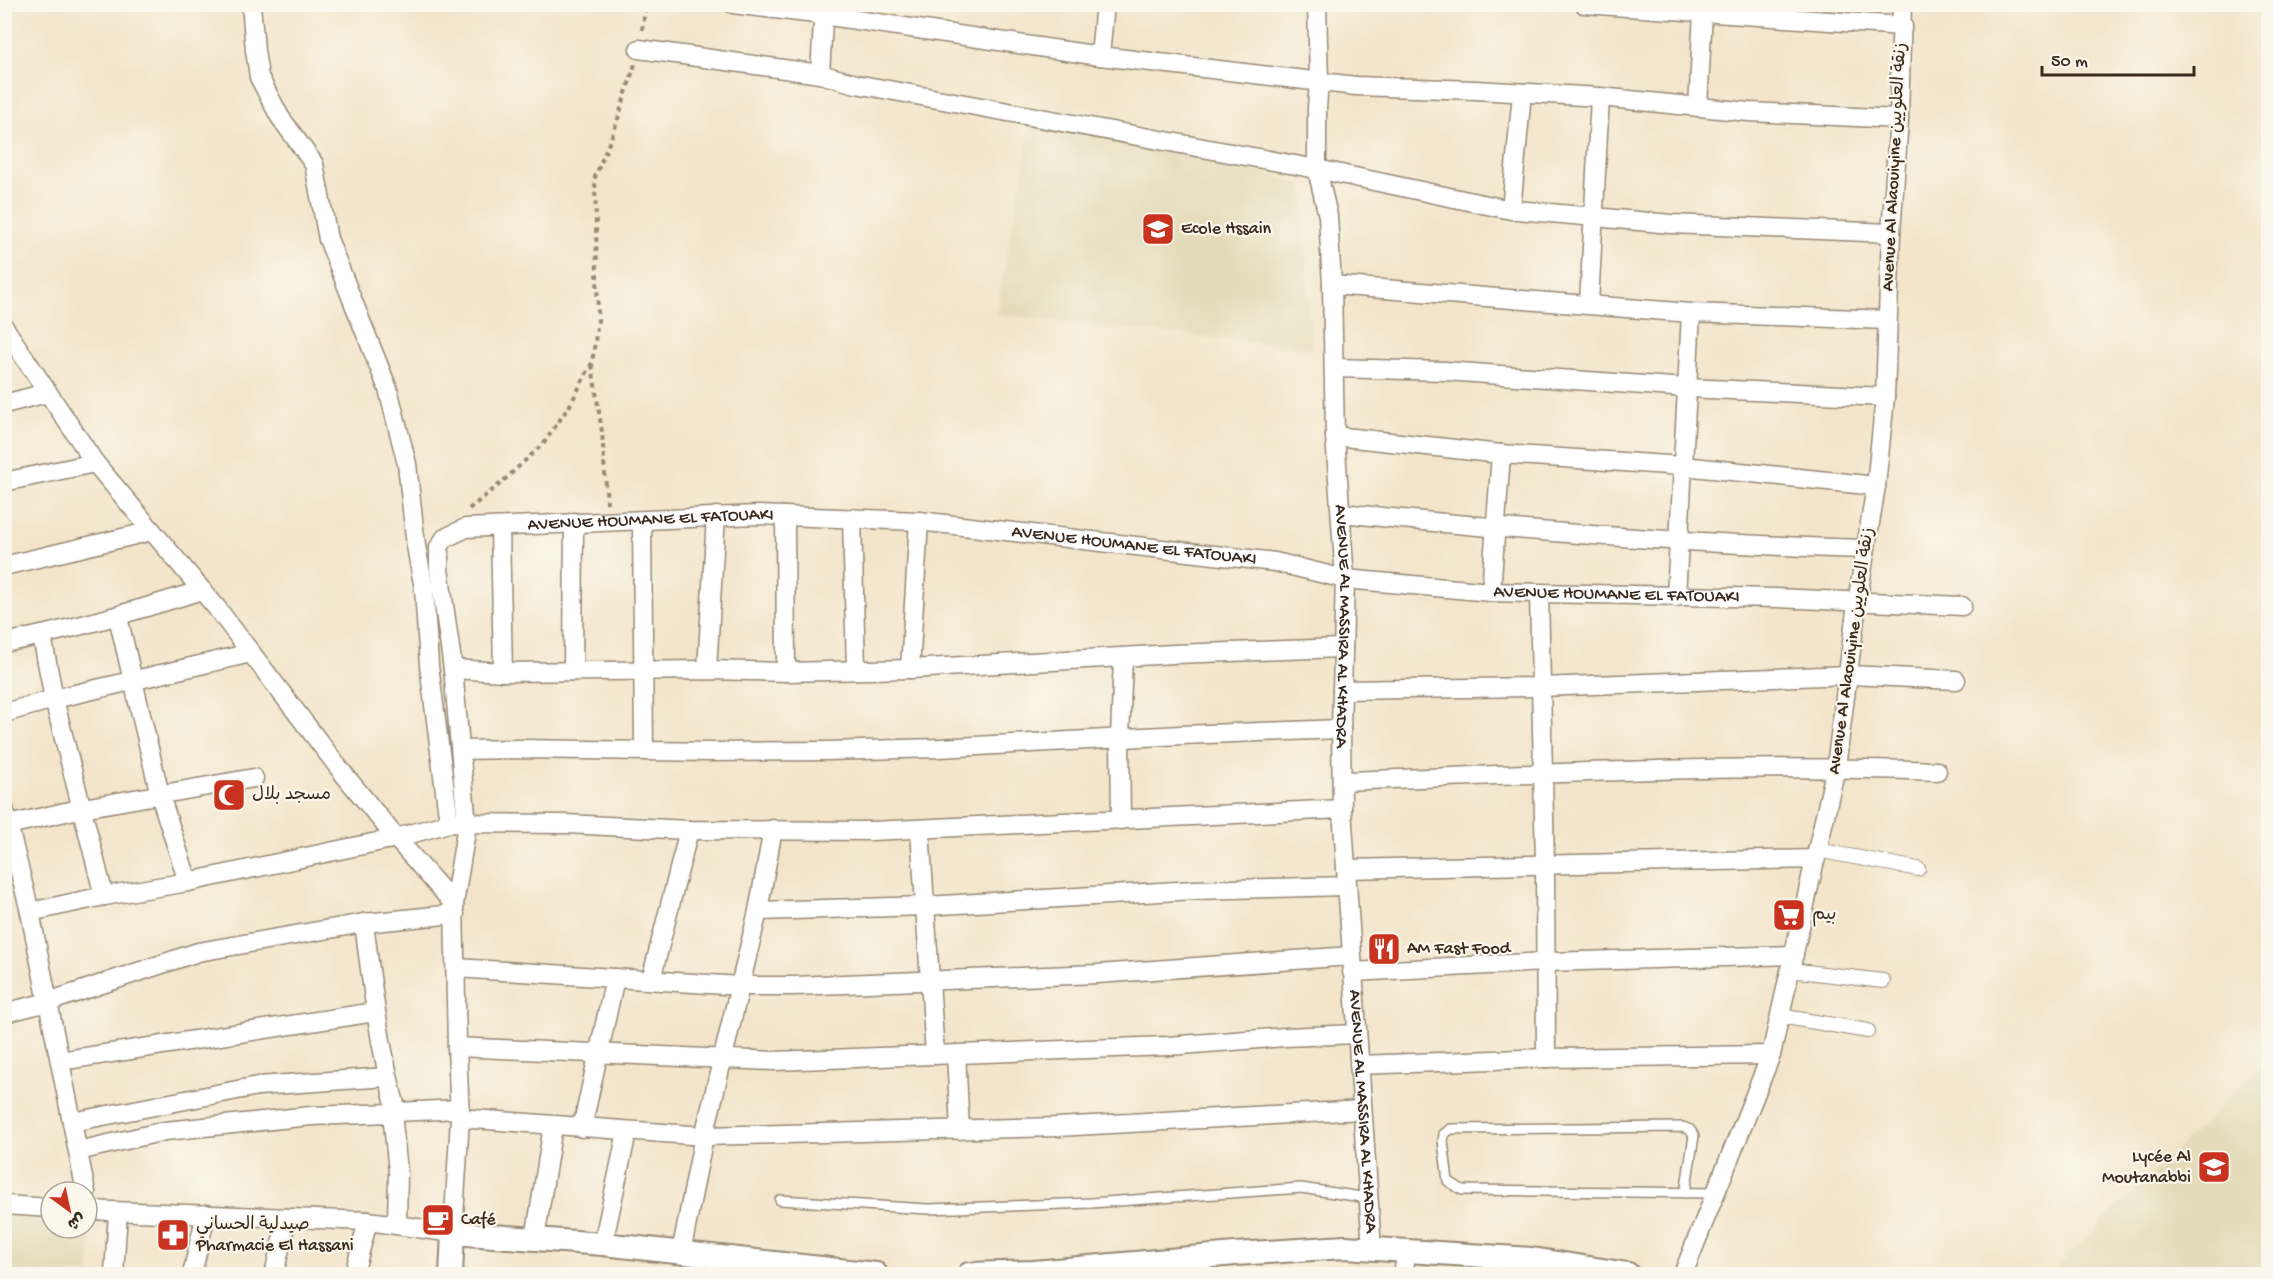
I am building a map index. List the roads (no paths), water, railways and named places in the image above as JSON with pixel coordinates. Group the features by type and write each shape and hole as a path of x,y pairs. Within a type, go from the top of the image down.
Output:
{"street":[{"path":"251,4 259,77 280,117 314,164 328,239 388,389 407,464 416,546 424,589 429,665 443,791 458,824"},
{"path":"733,4 823,10 1100,56 1356,86 1600,97 1749,112 1899,119"},
{"path":"1100,56 1105,4"},
{"name":"AVENUE AL MASSIRA AL KHADRA","path":"1317,4 1319,82 1317,169 1328,216 1332,285 1335,436 1345,579 1341,729 1342,809 1372,1248"},
{"path":"1584,4 1903,26"},
{"name":"Avenue Al Alaouiyine زنقة العلويين","path":"1683,1275 1771,1054 1836,767 1857,603 1876,486 1884,397 1891,233 1899,119 1902,4"},
{"path":"820,74 823,10"},
{"path":"1698,107 1703,12"},
{"path":"639,49 820,74 856,84 1317,169 1511,210 1595,219 1891,233"},
{"path":"1511,210 1522,93"},
{"path":"1589,304 1600,97"},
{"path":"1332,285 1691,313 1887,320"},
{"path":"1676,597 1691,313"},
{"path":"4,327 95,464 202,590 342,772 454,909"},
{"path":"1334,368 1445,371 1687,388 1884,397"},
{"path":"4,404 47,393"},
{"path":"1335,436 1501,454 1683,466 1876,486"},
{"path":"1491,592 1501,454"},
{"path":"4,482 95,464"},
{"path":"1341,513 1496,528 1743,546 1865,549"},
{"path":"707,670 716,516"},
{"name":"AVENUE HOUMANE EL FATOUAKI","path":"453,669 439,569 440,544 457,531 466,528 716,516 919,521 1275,562 1345,579 1491,592 1776,598 1962,606"},
{"path":"785,516 786,672"},
{"path":"852,518 856,670"},
{"path":"642,521 644,750"},
{"path":"910,669 919,521"},
{"path":"573,671 574,522"},
{"path":"500,527 503,672"},
{"path":"4,566 152,531"},
{"path":"5,640 42,636 202,590"},
{"path":"1539,594 1545,864 1546,1058"},
{"path":"118,616 160,795 188,882"},
{"path":"42,636 54,699 104,896"},
{"path":"451,1275 460,1114 456,1047 454,909 461,750 453,669 503,672 707,670 786,672 910,669 1344,648"},
{"path":"4,713 132,680 251,653"},
{"path":"1121,820 1122,657"},
{"path":"1342,690 1541,687 1849,675 1956,681"},
{"path":"461,750 826,752 1341,729"},
{"path":"1342,781 1836,767 1937,771"},
{"path":"84,1180 30,912 6,820 254,778"},
{"path":"30,912 104,896 188,882 458,824 566,824 689,830 920,830 1342,809"},
{"path":"681,1253 704,1136 758,911 773,829"},
{"path":"651,980 689,830"},
{"path":"920,830 935,1055"},
{"path":"758,911 926,906 1194,890 1545,864 1816,855 1918,869"},
{"path":"4,1013 48,1002 198,952 454,909"},
{"path":"364,923 375,1012 394,1112 398,1172 397,1224"},
{"path":"456,968 740,986 931,981 1351,964 1792,962 1883,981"},
{"path":"582,1128 615,978"},
{"path":"60,1061 375,1012"},
{"path":"1780,1016 1868,1031"},
{"path":"456,1047 598,1052 722,1060 837,1060 1168,1046 1357,1034"},
{"path":"956,1054 960,1130"},
{"path":"1359,1065 1546,1058 1771,1054"},
{"path":"72,1122 258,1086 387,1077"},
{"path":"78,1151 165,1131 311,1116 394,1112 460,1114 553,1126 704,1136 1069,1126 1362,1110"},
{"path":"535,1239 553,1126"},
{"path":"603,1244 627,1132"},
{"path":"4,1205 39,1207"},
{"path":"99,1208 118,1212 368,1221 453,1233 603,1244 876,1275"},
{"path":"114,1275 118,1212"},
{"path":"192,1275 206,1214"},
{"path":"274,1275 287,1218"},
{"path":"354,1275 368,1221"},
{"path":"969,1275 1120,1269 1292,1250 1372,1248 1532,1259 1628,1275"},
{"path":"1403,1275 1407,1251"}],"lane":[{"path":"1685,1193 1694,1136 1690,1130 1683,1127 1451,1129 1444,1134 1448,1181 1462,1190 1685,1193 1716,1193"},
{"path":"780,1200 928,1209 1091,1203 1300,1188 1368,1198"}],"place":[{"name":"Ecole Hssain","path":"1158,229"},
{"name":"مسجد بلال","path":"229,795"},
{"name":"بيم","path":"1789,915"},
{"name":"AM Fast Food","path":"1384,949"},
{"name":"Lycée Al Moutanabbi","path":"2214,1167"},
{"name":"Café","path":"438,1220"},
{"name":"صيدلية الحساني Pharmacie El Hassani","path":"173,1235"}]}
